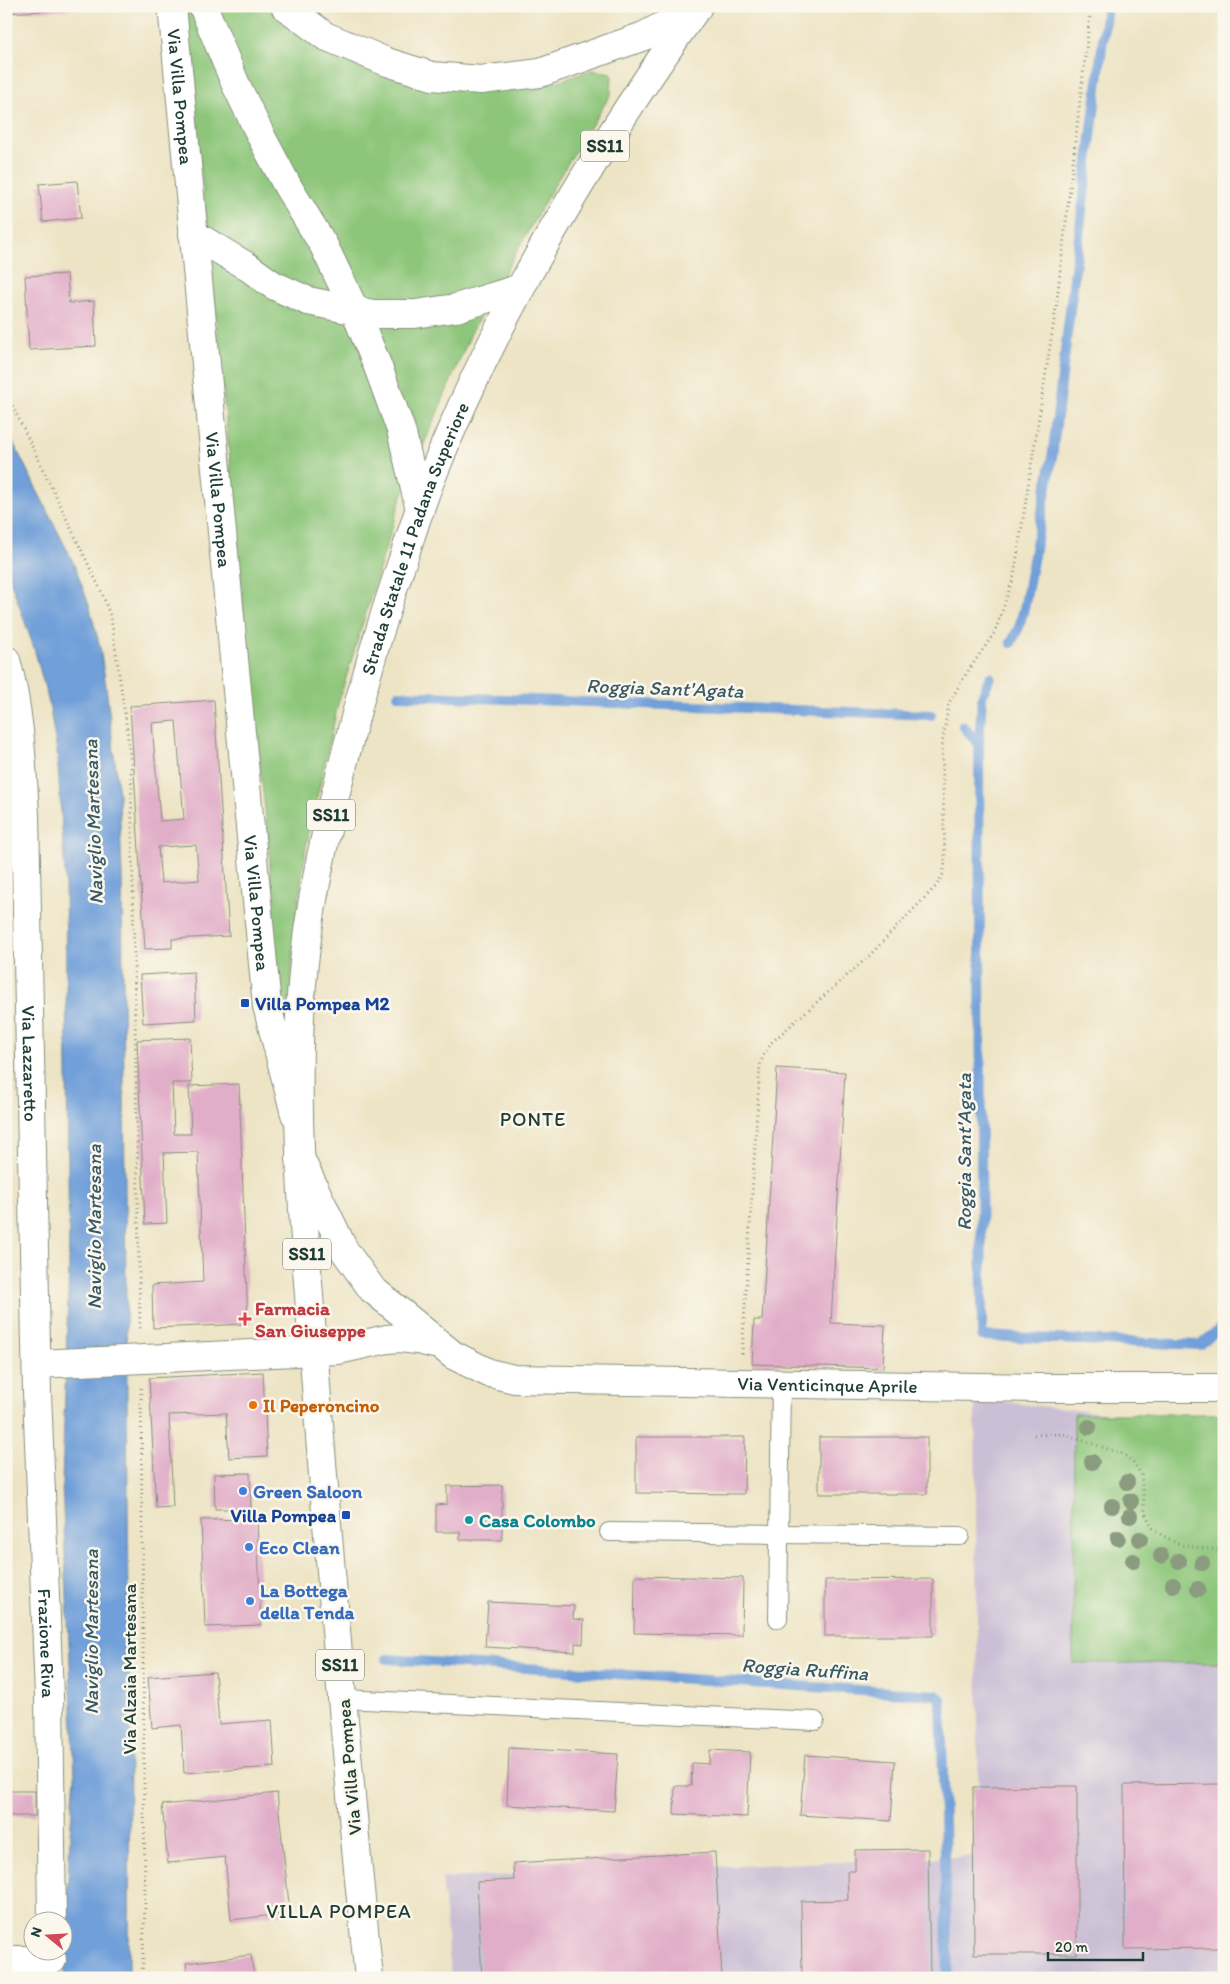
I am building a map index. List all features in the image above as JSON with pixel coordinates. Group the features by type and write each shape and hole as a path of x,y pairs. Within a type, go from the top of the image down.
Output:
{"street":[{"name":"Via Villa Pompea","path":"172,6 266,1006 299,1130 299,1157 314,1351 343,1699 369,1978"},
{"path":"203,6 236,85 262,140 324,246 355,310 378,367 400,430 420,510"},
{"path":"285,6 325,36 387,62 432,76 481,80 540,73 644,36 697,7"},
{"name":"Strada Statale 11 Padana Superiore","path":"299,1130 301,996 307,937 320,860 344,760 376,642 420,510 466,397 520,288 624,114 697,7"},
{"path":"193,234 273,285 291,294 308,301 373,314 415,314 437,311 465,306 520,288"},
{"name":"Via Lazzaretto","path":"6,660 18,722 16,816 37,1364"},
{"name":"Via Venticinque Aprile","path":"299,1157 344,1250 364,1280 440,1346 471,1366 489,1373 514,1379 1034,1388 1224,1388"},
{"name":"Via Venticinque Aprile","path":"129,1360 314,1351 349,1348 400,1338 440,1346"},
{"path":"37,1364 129,1360"},
{"name":"Frazione Riva","path":"37,1364 50,1695 52,1912"},
{"path":"6,1960 52,1963"}],"lane":[{"path":"778,1619 781,1383"},
{"path":"609,1532 960,1536"},
{"path":"343,1699 815,1721"}],"path":[{"path":"740,1382 760,1065 763,1056 772,1042 868,956 937,885 943,874 945,863 942,744 949,703 966,674 995,632 1014,576 1056,308 1091,6"},
{"name":"Via Alzaia Martesana","path":"6,392 102,594 110,618 127,729 131,775 129,1360 145,1906 142,1978"},
{"path":"1034,1435 1064,1434 1123,1454 1133,1462 1141,1474 1145,1513 1153,1528 1180,1545 1224,1551"}],"shaded area":[{"path":"975,1399 1224,1426 1224,1978 451,1978 442,1878 979,1856"}],"green space":[{"path":"200,6 263,6 306,40 357,67 430,87 540,87 592,70 612,73 611,94 553,187 472,331 401,498 338,704 306,847 295,930 287,1028 284,1030 275,967 269,844 249,670 235,510 185,11"},
{"path":"1074,1414 1224,1414 1224,1663 1073,1663"}],"water":[{"name":"Naviglio Martesana","path":"6,428 74,564 89,605 100,647 119,795 122,874 130,1709 129,1978 64,1978 65,1962 72,1962 72,1912 67,1912 75,1777 62,1484 69,1268 65,874 57,751 49,703 34,648 6,568"}],"building":[{"path":"6,6 92,6 92,8 6,13"},
{"path":"77,181 81,218 43,222 39,184"},
{"path":"67,274 69,303 94,301 96,346 29,350 25,276"},
{"path":"214,700 229,936 172,939 172,948 145,949 130,706","holes":["176,721 184,819 160,821 152,723","196,845 199,880 161,883 158,847"]},
{"path":"194,972 196,1020 143,1023 140,975"},
{"path":"190,1038 192,1083 172,1083 174,1134 191,1134 189,1086 239,1084 248,1324 153,1328 152,1285 203,1282 198,1152 164,1153 167,1223 145,1224 137,1040"},
{"path":"777,1068 845,1072 831,1323 885,1325 883,1368 752,1364 754,1320 762,1320"},
{"path":"263,1372 267,1456 229,1458 226,1413 169,1415 173,1507 156,1508 149,1378"},
{"path":"636,1437 745,1437 744,1494 636,1493"},
{"path":"819,1437 927,1437 927,1494 819,1494"},
{"path":"250,1473 251,1509 215,1509 214,1474"},
{"name":"Casa Colombo","path":"502,1485 502,1540 460,1540 460,1532 436,1532 436,1505 447,1504 447,1486"},
{"path":"257,1519 261,1625 205,1627 201,1520"},
{"path":"635,1576 743,1578 742,1635 634,1633"},
{"path":"933,1579 933,1636 825,1636 825,1580"},
{"path":"488,1602 574,1606 573,1619 584,1620 583,1644 575,1643 575,1652 485,1647"},
{"path":"215,1672 219,1724 272,1720 275,1767 184,1773 181,1725 152,1728 148,1677"},
{"path":"509,1748 618,1754 614,1811 507,1805"},
{"path":"710,1750 750,1752 747,1817 674,1814 675,1786 691,1786 692,1763 709,1764"},
{"path":"805,1755 895,1761 891,1821 800,1815"},
{"path":"1224,1784 1224,1948 1125,1949 1124,1785"},
{"path":"1077,1786 1077,1954 974,1954 973,1787"},
{"path":"6,1791 35,1791 35,1816 6,1816"},
{"path":"277,1793 290,1913 231,1920 225,1857 168,1863 162,1805"},
{"path":"928,1849 930,1978 802,1978 801,1901 848,1900 847,1871 855,1871 855,1850"},
{"path":"715,1852 722,1978 482,1978 477,1882 514,1880 513,1863"},
{"path":"251,1955 254,1978 188,1978 186,1963"},
{"path":"6,1969 33,1969 32,1978 6,1978"}],"waterway":[{"path":"1011,643 1019,627 1024,609 1052,458 1107,6"},
{"path":"979,744 982,697 990,677"},
{"name":"Roggia Sant'Agata","path":"398,695 931,715"},
{"name":"Roggia Sant'Agata","path":"963,726 979,744 982,1336 1200,1345 1224,1325"},
{"name":"Roggia Ruffina","path":"387,1659 936,1695 941,1699 948,1978"}],"place":[{"name":"Villa Pompea M2","path":"245,1003"},
{"name":"Farmacia San Giuseppe","path":"245,1319"},
{"name":"Il Peperoncino","path":"253,1405"},
{"name":"Green Saloon","path":"243,1491"},
{"name":"Villa Pompea","path":"346,1515"},
{"name":"Casa Colombo","path":"469,1520"},
{"name":"Eco Clean","path":"249,1547"},
{"name":"La Bottega della Tenda","path":"250,1601"}],"district":[{"name":"PONTE","path":"533,1119"},
{"name":"VILLA POMPEA","path":"339,1911"}]}
